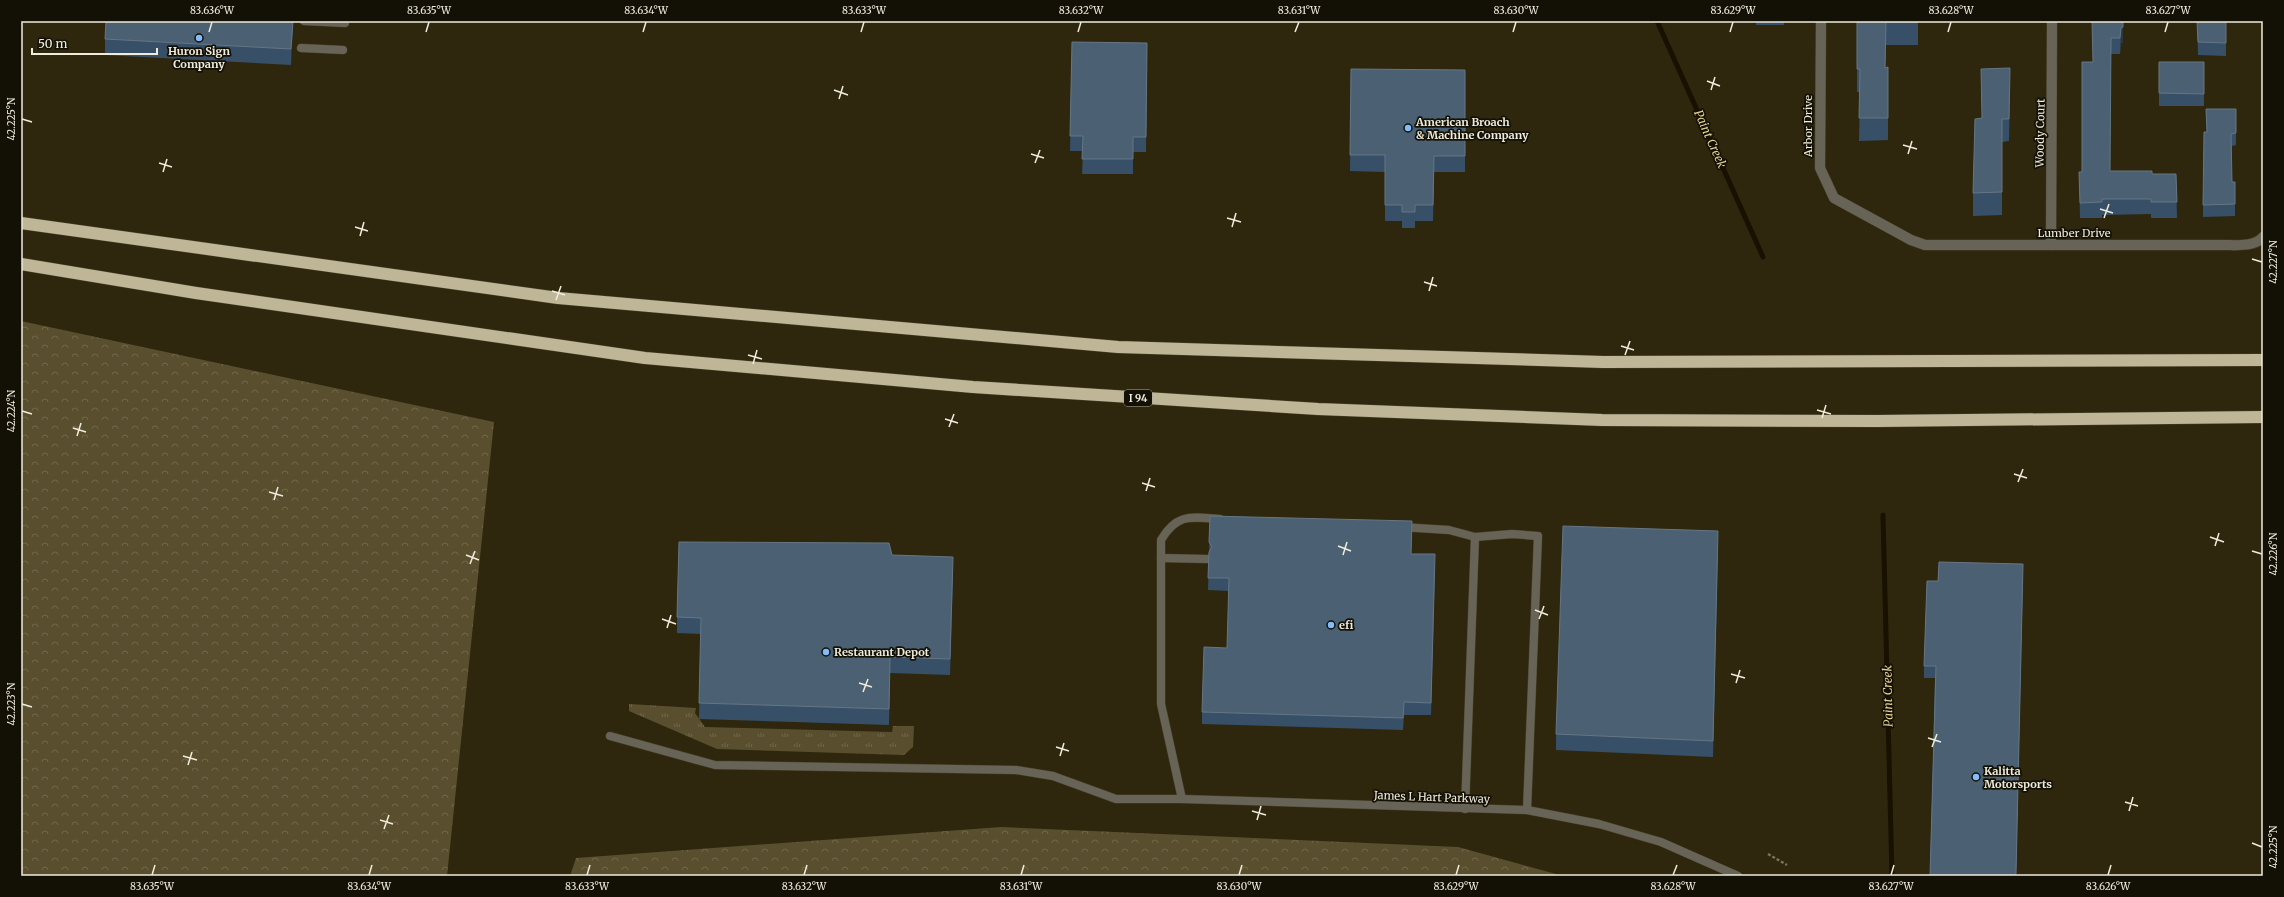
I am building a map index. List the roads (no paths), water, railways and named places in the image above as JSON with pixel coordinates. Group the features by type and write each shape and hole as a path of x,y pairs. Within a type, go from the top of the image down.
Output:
{"highway":[{"path":"21,223 558,298 1118,346 1603,362 2263,360"},
{"name":"I 94","path":"21,264 204,294 645,358 973,387 1318,409 1602,420 1877,421 2263,417"}],"street":[{"name":"Arbor Drive","path":"1821,21 1820,168 1834,198 1911,240 1924,245"},
{"name":"Woody Court","path":"2051,245 2052,21"},
{"name":"Lumber Drive","path":"1924,245 2241,245 2259,241 2263,237"}],"lane":[{"path":"304,21 345,23"},
{"path":"301,48 344,50"},
{"path":"1182,799 1161,704 1161,540 1169,527 1179,519 1228,519"},
{"path":"1394,527 1449,530 1475,537 1512,534 1538,536 1527,810"},
{"path":"1465,809 1475,537"},
{"path":"1161,558 1207,559"},
{"name":"James L Hart Parkway","path":"610,736 715,765 1016,770 1053,776 1116,799 1182,799 1527,810 1599,824 1661,842 1738,876"}],"waterway":[{"name":"Paint Creek","path":"1657,21 1763,257"},
{"name":"Paint Creek","path":"1883,515 1892,876"}],"place":[{"name":"Huron Sign Company","path":"199,38"},
{"name":"American Broach & Machine Company","path":"1408,128"},
{"name":"efi","path":"1331,625"},
{"name":"Restaurant Depot","path":"826,652"},
{"name":"Kalitta Motorsports","path":"1976,777"}]}
